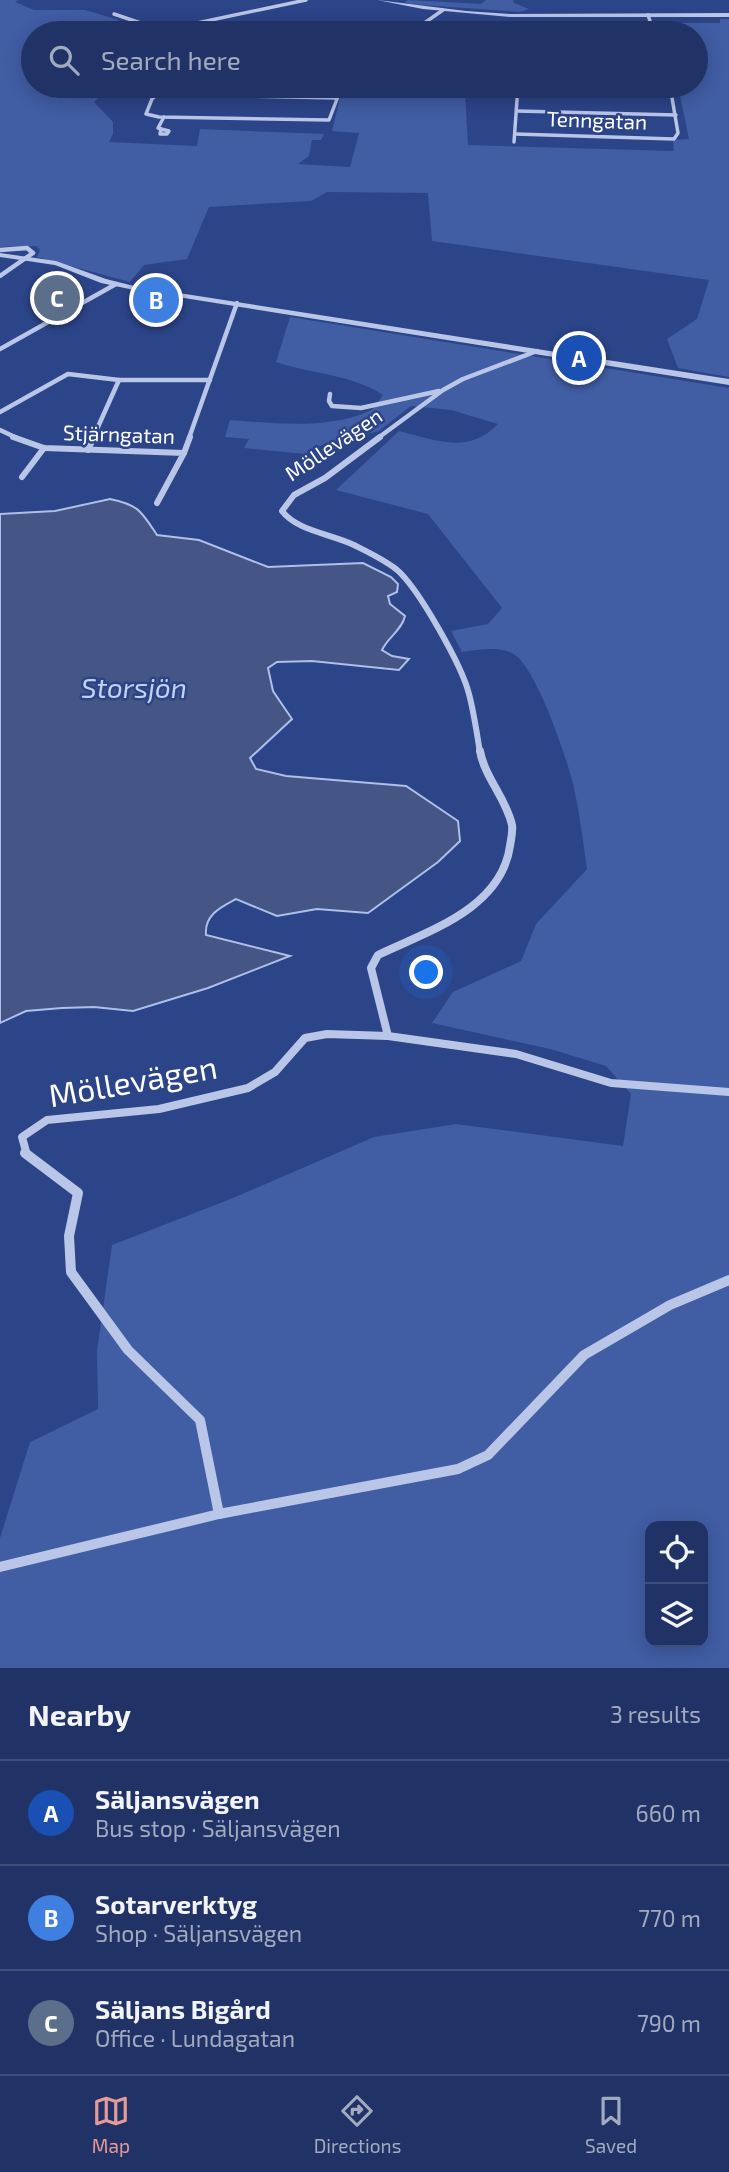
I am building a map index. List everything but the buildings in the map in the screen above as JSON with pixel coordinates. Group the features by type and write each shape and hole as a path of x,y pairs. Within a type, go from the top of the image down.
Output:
{"street":[{"path":"207,21 306,0"},
{"path":"380,0 443,10 512,15 729,15"},
{"path":"427,21 443,10"},
{"path":"114,14 136,21"},
{"path":"648,15 650,21"},
{"path":"153,98 147,116 329,120 336,98"},
{"path":"514,142 518,98"},
{"path":"517,111 676,115 672,98"},
{"name":"Tenngatan","path":"515,134 670,139 678,136 676,115"},
{"path":"161,129 158,128 164,117"},
{"path":"0,250 30,248 33,253 0,276"},
{"path":"0,255 56,262 116,284 729,383"},
{"path":"0,349 116,284"},
{"path":"184,453 237,303"},
{"name":"Möllevägen","path":"388,1035 371,968 373,960 378,955 460,915 481,899 499,878 508,861 513,829 508,811 483,768 469,692 450,652 412,586 397,570 376,556 344,540 289,520 282,511 294,495 325,478 443,390 463,379 537,351"},
{"path":"0,412 64,375 119,380 210,380"},
{"path":"88,450 119,380"},
{"path":"330,394 332,406 352,408 443,390"},
{"name":"Stjärngatan","path":"0,430 26,443 44,448 184,453 158,503"},
{"path":"22,477 44,448"},
{"name":"Möllevägen","path":"219,1514 200,1420 128,1350 71,1272 69,1236 78,1193 25,1153 22,1137 33,1127 47,1120 159,1110 248,1088 275,1072 300,1043 314,1035 388,1035 516,1054 611,1083 729,1092"},
{"path":"0,1567 219,1514 458,1469 488,1455 584,1355 670,1305 729,1280"}],"shaded area":[{"path":"0,0 19,0 15,2 34,10 85,10 119,20 21,21 21,98 98,98 94,102 113,122 113,134 109,142 197,146 200,129 324,134 321,140 312,140 309,156 298,164 350,167 359,133 332,131 340,98 465,98 468,145 674,151 673,140 689,139 680,98 708,98 708,23 720,23 720,19 729,19 729,377 678,368 667,339 697,319 709,280 432,241 428,193 327,192 311,201 209,207 187,259 144,265 130,282 37,257 40,250 36,246 0,247"},
{"path":"486,0 513,0 514,3 529,9 520,12 409,4 405,2 481,4"},
{"path":"290,317 729,388 729,1668 0,1668 0,1538 30,1442 98,1409 97,1351 112,1245 233,1198 374,1137 456,1124 623,1146 631,1094 606,1066 550,1049 432,1023 453,992 521,961 536,924 587,869 578,808 571,775 558,738 542,697 524,664 515,655 503,650 462,652 451,631 488,624 502,608 428,514 336,490 399,431 439,441 463,442 487,434 498,424 451,410 411,406 379,431 326,443 305,454 244,448 249,439 225,437 230,420 301,424 336,421 371,410 383,395 344,378 276,362"}],"water":[{"name":"Storsjön","path":"110,499 138,510 157,535 199,540 268,567 363,563 391,577 398,584 397,592 388,596 390,604 405,616 382,650 392,656 409,659 399,670 312,661 277,662 268,668 273,691 292,719 250,758 256,769 286,776 406,786 458,821 460,841 438,862 368,913 317,909 277,916 236,899 215,913 208,922 206,935 290,956 208,988 133,1011 94,1007 26,1011 0,1023 0,514 55,511"}],"place":[{"name":"Säljans Bigård","path":"57,298"},
{"name":"Sotarverktyg","path":"156,300"},
{"name":"Säljansvägen","path":"579,358"}]}
